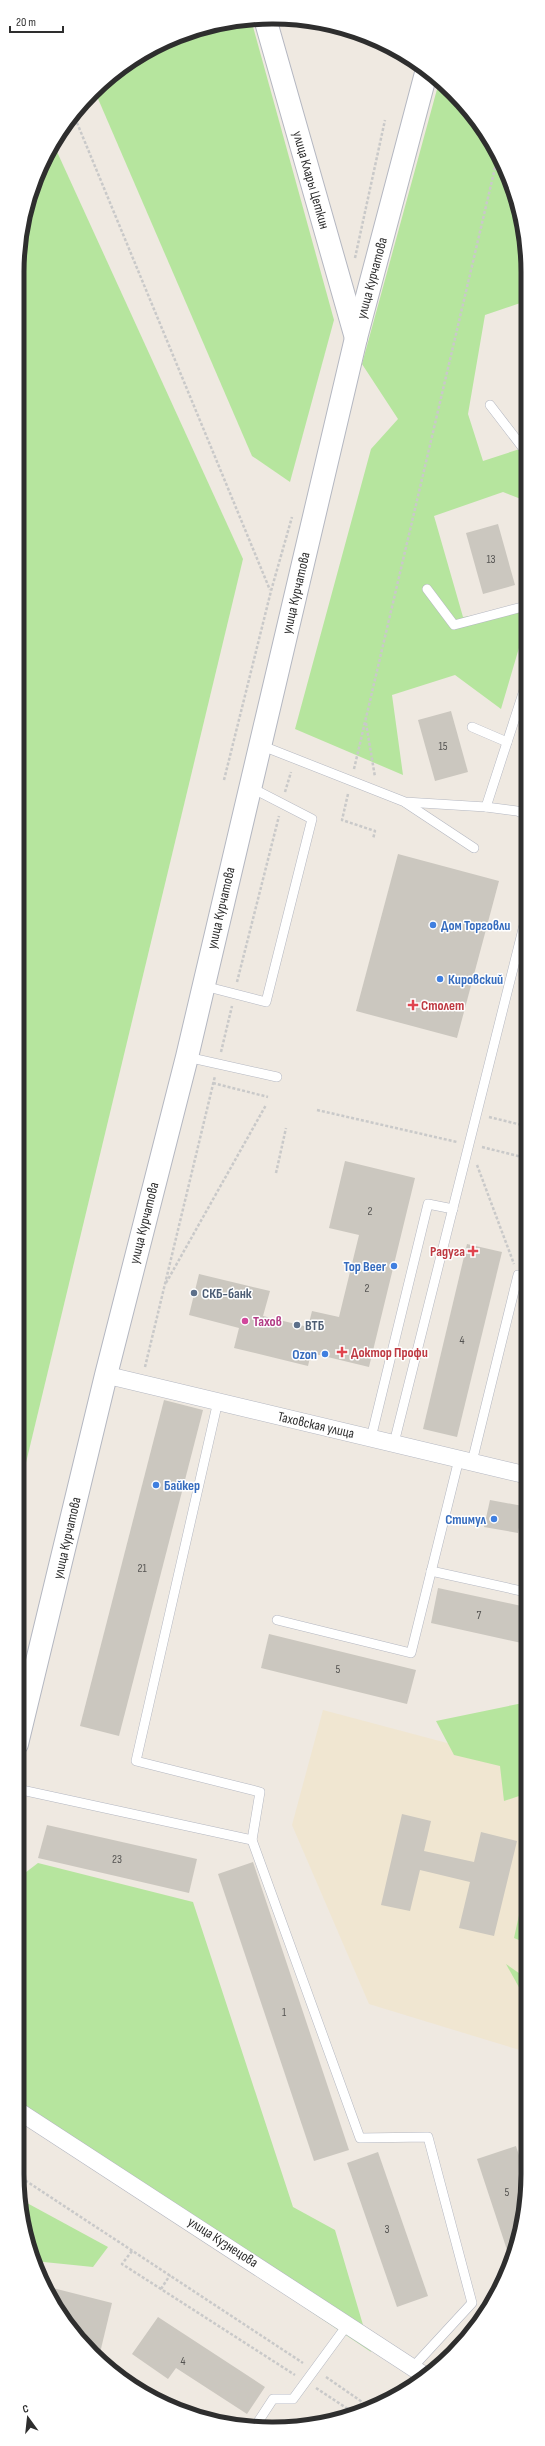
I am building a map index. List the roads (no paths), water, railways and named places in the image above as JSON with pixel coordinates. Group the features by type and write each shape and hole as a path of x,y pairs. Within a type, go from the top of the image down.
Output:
{"main road":[{"name":"улица Клары Цеткин","path":"267,24 356,338"},
{"name":"улица Курчатова","path":"24,1719 106,1375 187,1057 356,338 425,76"}],"street":[{"name":"Таховская улица","path":"106,1375 521,1473"},
{"name":"улица Кузнецова","path":"24,2115 422,2373"}],"lane":[{"path":"490,405 521,445"},
{"path":"427,589 454,625 521,607"},
{"path":"486,807 521,699"},
{"path":"472,727 507,742"},
{"path":"260,745 405,802 474,848"},
{"path":"203,986 266,1002 312,819 250,787"},
{"path":"405,802 486,807 521,812"},
{"path":"394,1443 521,937"},
{"path":"187,1057 277,1077"},
{"path":"371,1438 428,1204 453,1209"},
{"path":"277,1620 411,1653 431,1571 521,1279"},
{"path":"218,1401 136,1761 260,1792 252,1840 360,2138 428,2137 472,2303 413,2366"},
{"path":"431,1571 521,1591"},
{"path":"24,1791 252,1840"},
{"path":"259,2421 273,2400 293,2399 348,2324"}],"place":[{"name":"Дом Торговли","path":"433,925"},
{"name":"Кировский","path":"440,979"},
{"name":"Столет","path":"413,1005"},
{"name":"Радуга","path":"473,1251"},
{"name":"Top Beer","path":"394,1266"},
{"name":"СКБ-банк","path":"194,1293"},
{"name":"Тахов","path":"245,1321"},
{"name":"ВТБ","path":"297,1325"},
{"name":"Доктор Профи","path":"342,1352"},
{"name":"Ozon","path":"325,1354"},
{"name":"Байкер","path":"156,1485"},
{"name":"Стимул","path":"494,1519"}]}
